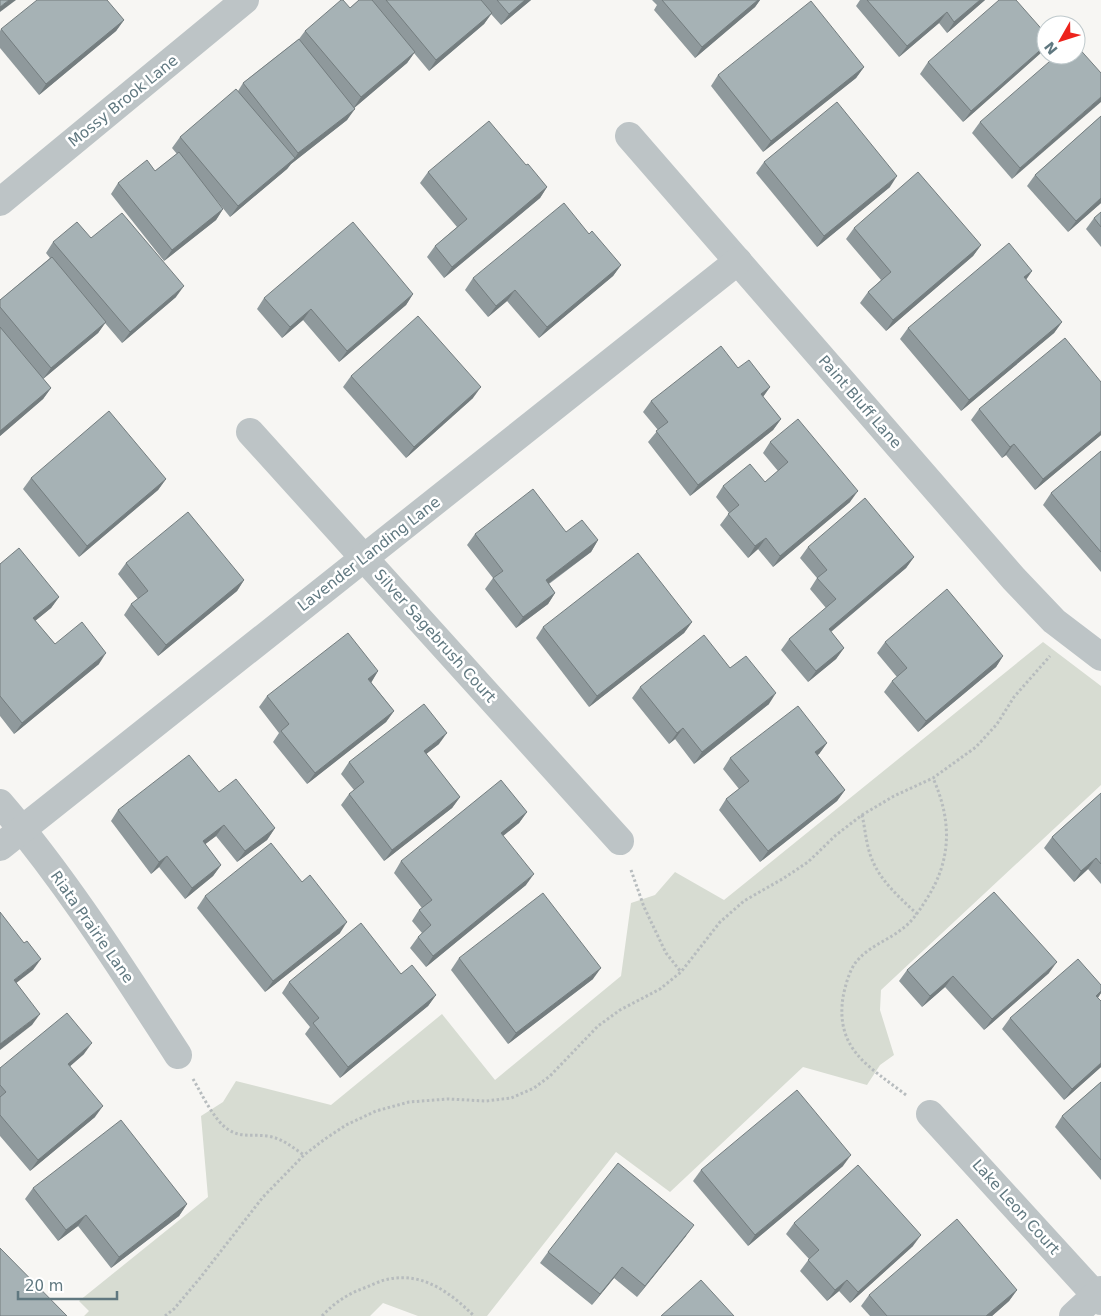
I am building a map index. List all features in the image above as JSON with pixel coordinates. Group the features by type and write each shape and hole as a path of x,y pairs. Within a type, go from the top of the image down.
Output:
{"street":[{"name":"Mossy Brook Lane","path":"1,199 234,3"},
{"name":"Paint Bluff Lane","path":"628,136 1014,579 1054,621 1101,657"},
{"name":"Lavender Landing Lane","path":"0,847 738,261"},
{"name":"Silver Sagebrush Court","path":"250,432 620,841"},
{"name":"Riata Prairie Lane","path":"0,803 23,829 94,928 178,1055"},
{"name":"Lake Leon Court","path":"930,1114 1099,1296"},
{"path":"1074,1316 1099,1296"}],"path":[{"path":"165,1316 200,1278 263,1197 304,1155 325,1139 346,1126 376,1112 409,1102 448,1099 486,1101 511,1098 534,1088 550,1076 598,1026 620,1010 660,989 681,972 720,922 738,906 808,862 836,835 862,815 894,796 933,778 976,747 997,724 1014,697 1070,634"},
{"path":"930,1114 873,1070 854,1052 844,1034 841,1013 845,987 855,963 876,944 902,929 917,914 931,893 940,873 947,848 946,821 941,796 933,778"},
{"path":"862,815 870,854 881,877 917,914"},
{"path":"620,841 644,907 666,953 681,972"},
{"path":"178,1055 220,1123 229,1131 242,1135 267,1136 285,1141 304,1155"},
{"path":"322,1316 333,1304 359,1290 389,1279 412,1278 447,1291 474,1316"}],"shaded area":[{"path":"1043,642 1101,686 1101,785 881,990 880,1010 894,1055 880,1065 867,1085 803,1067 670,1192 616,1152 487,1316 418,1316 383,1303 370,1316 84,1316 89,1311 79,1301 208,1197 201,1116 223,1102 236,1081 331,1105 442,1014 495,1080 621,976 631,903 655,895 675,872 724,900"}],"building":[{"path":"0,0 9,0 0,7"},
{"path":"37,0 107,0 124,20 46,84 1,29"},
{"path":"341,0 350,8 359,0 372,0 415,52 361,97 305,31"},
{"path":"386,0 481,0 492,13 436,60"},
{"path":"497,0 525,0 509,14"},
{"path":"662,0 758,0 702,47"},
{"path":"867,0 980,0 954,22 947,12 907,46"},
{"path":"999,0 1016,0 1036,23 1036,54 971,111 928,62"},
{"path":"811,1 864,67 771,141 718,75"},
{"path":"299,39 355,109 298,153 243,83"},
{"path":"1086,56 1101,73 1101,97 1020,168 980,122 1046,65 1086,65"},
{"path":"236,89 295,158 238,206 180,137"},
{"path":"837,102 897,176 824,236 764,162"},
{"path":"1101,116 1101,198 1076,221 1035,175"},
{"path":"489,121 547,187 452,267 435,246 467,219 428,172"},
{"path":"179,152 223,209 172,250 118,183 147,160 155,171"},
{"path":"918,172 981,245 893,320 868,292 891,272 854,228"},
{"path":"564,203 589,234 592,231 621,265 547,327 515,290 496,306 473,278"},
{"path":"1101,212 1101,227 1094,218"},
{"path":"122,213 184,286 130,332 53,242 77,222 91,238"},
{"path":"353,222 413,294 347,351 311,309 290,327 264,298"},
{"path":"1009,243 1032,271 1024,277 1062,322 969,400 908,328"},
{"path":"52,257 106,322 51,368 0,307 0,300"},
{"path":"418,316 481,387 414,447 351,376"},
{"path":"0,327 51,388 0,431"},
{"path":"1065,338 1101,382 1101,431 1043,479 1014,444 1010,447 979,409"},
{"path":"721,346 738,368 749,360 770,387 761,394 781,419 698,485 656,431 668,422 651,401"},
{"path":"109,411 166,479 87,546 31,478"},
{"path":"798,419 858,491 780,556 766,538 755,546 728,514 739,505 723,486 750,464 765,482 788,462 770,442"},
{"path":"1101,451 1101,552 1051,493"},
{"path":"533,489 566,532 582,520 598,540 546,580 555,593 523,617 493,578 503,571 475,534"},
{"path":"865,498 914,557 829,629 844,648 816,671 789,639 836,599 817,578 827,570 808,547"},
{"path":"188,512 244,580 166,645 131,604 148,591 126,563"},
{"path":"19,548 59,597 33,618 55,644 82,622 106,653 22,723 0,696 0,564"},
{"path":"638,553 692,622 597,696 543,627"},
{"path":"947,589 1003,656 926,721 892,681 907,668 885,642"},
{"path":"348,633 378,671 368,679 394,711 315,773 281,731 289,724 267,696"},
{"path":"704,635 730,668 746,656 776,693 702,752 683,728 677,733 640,687"},
{"path":"424,704 447,733 424,751 460,797 392,850 349,794 364,782 349,762"},
{"path":"798,706 827,743 815,752 845,790 768,851 726,799 749,781 730,758"},
{"path":"189,755 219,792 236,779 275,828 245,851 224,825 203,841 221,865 192,888 167,856 159,862 118,810"},
{"path":"501,780 527,812 501,833 534,874 433,956 418,937 431,925 419,910 432,900 401,861"},
{"path":"1101,793 1101,864 1096,858 1081,871 1052,837"},
{"path":"271,843 302,882 310,875 347,922 273,981 205,896"},
{"path":"994,892 1057,962 992,1019 953,976 930,996 907,970"},
{"path":"543,893 601,968 516,1033 459,958"},
{"path":"0,912 24,943 27,941 41,959 14,980 40,1014 0,1044"},
{"path":"361,923 401,974 412,965 436,995 348,1067 313,1023 319,1018 289,982"},
{"path":"1078,959 1101,985 1101,991 1096,996 1101,1001 1101,1063 1072,1089 1010,1018"},
{"path":"67,1013 92,1043 68,1064 103,1106 38,1160 0,1115 0,1097 6,1092 0,1085 0,1068"},
{"path":"1101,1082 1101,1160 1062,1116"},
{"path":"797,1090 851,1155 755,1235 701,1170"},
{"path":"121,1120 187,1204 119,1257 86,1215 66,1230 33,1188"},
{"path":"618,1163 694,1225 645,1286 622,1267 600,1294 548,1252"},
{"path":"858,1165 921,1235 858,1292 847,1280 835,1290 808,1260 819,1250 794,1223"},
{"path":"957,1219 1017,1290 986,1316 887,1316 869,1295"},
{"path":"0,1248 67,1316 0,1316"},
{"path":"701,1280 734,1316 661,1316"}]}
